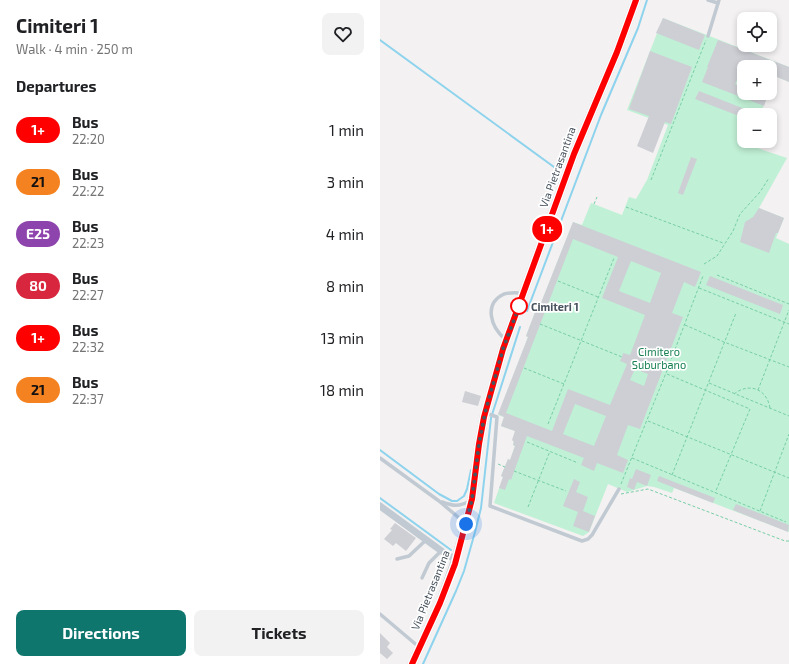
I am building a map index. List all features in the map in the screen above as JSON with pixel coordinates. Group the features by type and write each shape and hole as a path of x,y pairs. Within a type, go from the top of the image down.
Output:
{"street":[{"name":"Via Pietrasantina","path":"412,664 440,603 456,560 472,499 479,444 506,340 574,154 617,52 636,0"},
{"path":"380,506 441,551 456,560"}],"lane":[{"path":"708,0 719,2 708,36"},
{"path":"506,340 499,334 492,322 491,315 493,306 498,298 505,294 524,293"},
{"path":"487,413 497,417 490,506 582,541 588,539 592,535 619,489"},
{"path":"380,458 439,501 466,524"},
{"path":"439,501 455,506 464,505 472,499"},
{"path":"397,559 409,556 426,540"},
{"path":"422,578 429,563 441,551"},
{"path":"380,614 419,647"}],"path":[{"path":"651,180 708,36"},
{"path":"704,264 717,256 733,231 740,214 760,192 769,178"},
{"path":"594,204 597,197"},
{"path":"626,207 724,244"},
{"path":"548,424 614,258"},
{"path":"717,275 789,304"},
{"path":"619,489 685,325 703,276"},
{"path":"558,281 598,297"},
{"path":"698,288 789,324"},
{"path":"758,390 789,310"},
{"path":"672,475 736,313"},
{"path":"540,324 581,342 622,357"},
{"path":"685,325 789,368"},
{"path":"524,368 564,384"},
{"path":"666,373 750,409 715,493"},
{"path":"708,383 789,416"},
{"path":"734,394 744,388 758,390 765,394 770,403 770,408"},
{"path":"647,421 789,478"},
{"path":"760,511 789,434"},
{"path":"527,442 578,463"},
{"path":"528,507 550,452"},
{"path":"632,458 786,522"},
{"path":"493,463 505,467"},
{"path":"514,471 566,491"},
{"path":"616,495 629,494 648,488 785,541 789,541"}],"green space":[{"name":"Cimitero Suburbano","path":"663,18 737,47 737,52 750,52 771,60 737,60 737,100 766,100 763,108 737,108 737,148 757,148 787,158 759,208 784,218 776,238 789,244 789,532 674,488 672,493 647,486 627,492 608,484 589,532 583,536 494,503 503,477 501,476 508,459 510,460 515,446 513,445 515,431 501,426 504,417 498,415 528,337 526,336 537,307 539,308 573,222 582,225 591,203 622,215 629,197 636,199 647,180 668,125 627,110"},
{"name":"Cimitero Suburbano","path":"777,62 789,67 789,82 777,77"}],"building":[{"path":"663,18 705,35 699,50 656,33"},
{"path":"718,40 737,47 737,52 750,52 771,60 737,60 737,80 735,84 737,85 737,96 702,82"},
{"path":"650,51 692,67 671,124 665,122 653,153 637,146 649,116 629,109"},
{"path":"777,62 789,67 789,82 777,77"},
{"path":"699,91 742,108 737,108 737,115 695,99"},
{"path":"748,100 766,100 764,106"},
{"path":"691,157 697,159 683,195 678,193"},
{"path":"759,208 784,218 778,233 776,233 769,253 740,242 745,222 753,217"},
{"path":"573,222 701,272 695,287 684,282 672,313 683,317 640,429 628,425 617,455 628,460 623,473 597,463 594,471 581,465 584,458 527,436 511,480 509,479 505,490 499,488 503,477 501,476 508,459 510,460 515,446 513,445 514,442 512,440 515,431 501,426 504,417 498,414 528,337 526,336 537,307 539,308","holes":["573,239 618,257 602,298 645,315 630,355 623,353 620,361 627,364 610,405 568,389 552,431 506,413","631,261 661,273 650,303 619,291","635,369 648,374 644,386 630,380","575,404 606,416 594,446 563,434"]},
{"path":"710,276 783,305 780,314 706,285"},
{"path":"465,391 481,396 478,406 462,402"},
{"path":"636,469 651,475 647,486 637,482 634,490 627,487 630,478 632,479"},
{"path":"659,476 715,498 713,503 657,481"},
{"path":"574,479 580,482 576,492 588,497 583,511 595,516 589,532 573,526 578,512 563,506"},
{"path":"736,504 789,525 788,532 733,510"},
{"path":"395,523 416,538 406,551 396,543 393,546 384,539 392,530 390,529"},
{"path":"380,633 390,643 387,647 393,653 387,659 380,653"}],"waterway":[{"path":"527,311 601,115 638,28 647,0"},
{"path":"380,40 554,167"},
{"path":"423,664 464,571 481,508 491,418 520,327"},
{"path":"380,450 439,494 452,501 457,501 464,496 471,470"},
{"path":"380,498 451,550"}],"bus line":[{"name":"1+","path":"412,664 453,571 472,499 484,417 503,349 530,278 562,185 585,126 617,52 636,0"}],"place":[{"name":"Cimiteri 1","path":"519,306"}],"route":[{"path":"466,524 472,499 479,444 485,413 503,349 520,304 519,306"}]}
